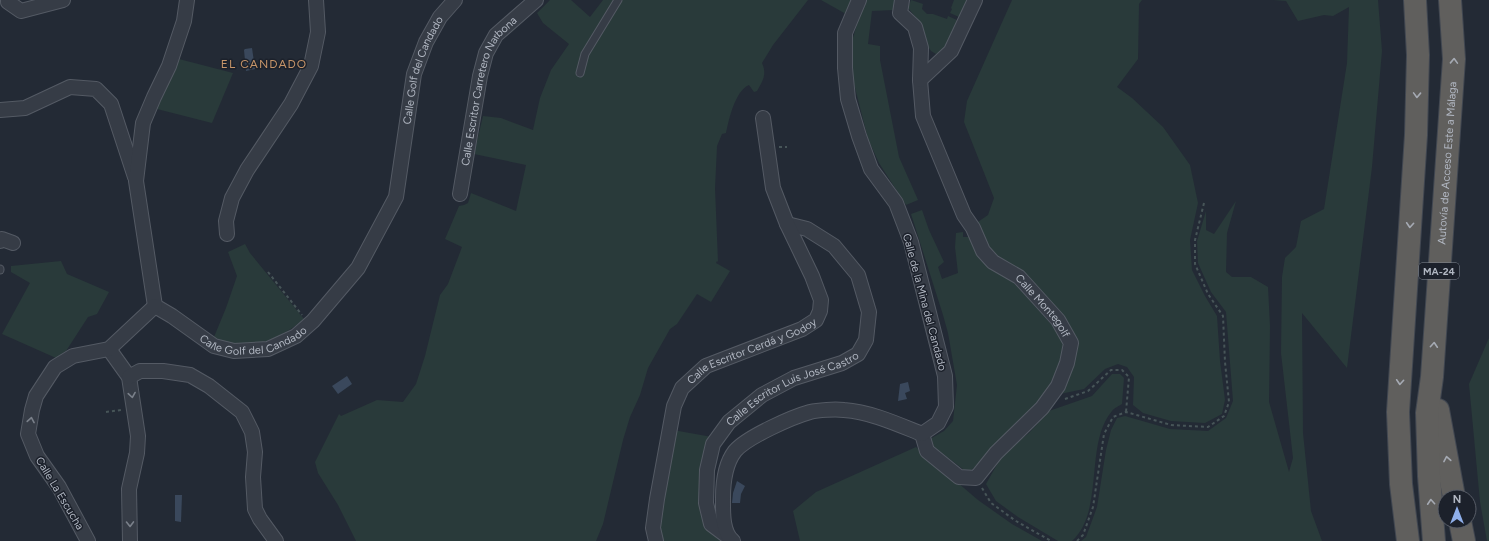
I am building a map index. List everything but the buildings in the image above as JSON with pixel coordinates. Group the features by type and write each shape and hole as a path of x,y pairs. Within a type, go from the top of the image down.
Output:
{"highway":[{"name":"MA-24","path":"1408,541 1400,484 1398,412 1416,135 1418,54 1415,0"},
{"name":"Autovía de Acceso Este a Málaga","path":"1434,541 1429,476 1427,413 1432,377 1454,59 1450,0"},
{"path":"1432,377 1453,489"},
{"path":"1462,529 1464,541"}],"street":[{"path":"8,0 8,2 21,11 63,0"},
{"path":"136,181 143,123 169,66 184,22 187,0"},
{"path":"227,234 226,221 232,198 290,104 311,66 318,32 316,0"},
{"name":"Calle Golf del Candado","path":"155,306 172,316 214,346 234,351 268,349 296,336 313,321 358,268 396,197 414,74 426,42 440,17 455,0"},
{"name":"Calle Escritor Carretero Narbona","path":"460,194 480,76 486,53 496,35 536,0"},
{"name":"Calle de la Mina del Candado","path":"859,0 845,33 845,68 848,99 858,136 871,169 896,203 911,242 945,376 946,406 938,423 922,434"},
{"name":"Calle Montegolf","path":"902,0 900,13 915,27 920,48 920,80 923,116 964,215 974,228 983,251 993,262 1019,277 1058,320 1070,343 1067,363 1058,386 1042,408 996,453 976,478"},
{"path":"920,80 951,51 975,0"},
{"path":"0,110 25,108 70,87 96,89 111,104 136,181 155,306 109,349 129,377 138,436 137,453 129,489 130,541"},
{"name":"Calle Escritor Cerdá y Godoy","path":"656,541 653,528 656,499 674,406 682,388 706,366 802,328 816,320 820,311 821,300 812,276 787,224 773,188 763,118"},
{"name":"Calle Escritor Luis José Castro","path":"730,539 711,524 706,503 707,470 713,444 729,422 762,396 794,378 842,363 858,354 866,340 870,312 858,275 834,246 807,229 787,224"},
{"name":"Calle La Escucha","path":"88,541 58,487 37,456 28,434 36,396 55,367 73,356 109,349"},
{"path":"129,377 140,371 163,371 190,375 214,390 242,412 252,432 256,452 253,477 255,509 260,519 276,541"},
{"path":"730,539 723,511 723,488 727,467 734,452 745,443 772,427 811,412 843,410 883,418 922,434 927,451 959,477 976,478"}],"lane":[{"path":"580,73 585,54 618,0"}],"path":[{"path":"1077,541 1083,535 1093,507 1104,434 1113,417 1126,412 1171,425 1208,427 1224,416 1229,402 1225,362 1223,316 1208,294 1195,264 1195,240 1204,203"},
{"path":"268,272 305,318"},
{"path":"1042,408 1088,391 1111,370 1122,370 1129,377 1126,412"},
{"path":"106,412 121,410"},
{"path":"976,478 991,503 1016,521 1052,541"}],"shaded area":[{"path":"550,0 571,0 590,17 603,0 808,0 773,45 762,63 764,77 757,91 754,92 749,85 744,88 736,99 726,133 722,134 717,146 715,188 718,262 717,261 716,263 730,271 711,302 697,294 677,324 670,329 648,368 640,395 630,417 623,440 603,524 596,541 356,541 338,505 318,473 315,462 339,414 341,416 377,400 403,402 416,384 425,356 440,295 448,284 462,247 445,239 459,206 468,203 471,193 516,211 526,165 474,154 483,116 501,118 533,130 540,98 551,70 569,44 543,23 537,13"},
{"path":"821,0 852,0 846,14"},
{"path":"866,0 898,0 894,10 872,11 868,44 880,46 880,60 899,157 918,200 906,205 879,163 868,139 853,80 852,41"},
{"path":"911,0 923,4 922,9 927,14 933,14 947,19 948,16 957,20 947,44 940,52 936,54 929,48 920,22 908,8"},
{"path":"954,0 967,0 959,17 950,13"},
{"path":"1012,0 1142,0 1139,4 1138,59 1117,87 1132,98 1163,127 1190,165 1198,203 1190,240 1192,270 1217,316 1220,361 1225,400 1222,414 1205,423 1171,421 1143,413 1133,405 1134,377 1127,367 1118,364 1105,369 1084,389 1060,394 1075,341 1022,272 992,253 975,224 988,215 994,198 964,122 967,101"},
{"path":"1273,0 1378,0 1382,51 1372,167 1347,368 1302,313 1303,433 1311,511 1322,541 1081,541 1086,537 1097,507 1106,450 1111,430 1117,418 1125,416 1170,429 1208,431 1226,418 1233,401 1226,312 1211,292 1198,263 1197,241 1206,211 1206,230 1214,234 1236,201 1227,233 1226,272 1232,277 1251,277 1268,287 1270,326 1269,402 1289,472 1293,458 1281,353 1282,277 1285,258 1296,247 1301,221 1324,209 1347,63 1349,7 1333,16 1324,15 1298,21 1286,1"},
{"path":"179,59 233,73 212,123 157,109"},
{"path":"922,210 929,230 944,262 938,267 942,279 958,273 955,247 956,233 963,232 963,237 972,237 1059,333 1065,351 1056,375 1039,402 990,454 968,473 934,447 930,439 944,431 953,421 957,385 948,333 911,214"},
{"path":"245,244 250,253 304,319 294,327 273,339 250,345 226,342 214,337 237,276 228,252"},
{"path":"61,261 67,274 109,292 97,314 88,317 66,351 56,358 2,334 30,283 11,272 11,266"},
{"path":"1489,338 1489,541 1487,541 1480,502 1469,384"},
{"path":"1112,374 1120,374 1124,378 1122,404 1113,410 1104,425 1099,441 1092,495 1088,513 1082,528 1072,541 1058,541 1018,517 996,501 986,484 1004,452 1029,433 1049,411 1092,396"},
{"path":"673,430 712,437 705,525 710,532 721,541 661,541 659,523"},
{"path":"916,447 978,500 1012,524 1042,541 800,541 793,511 816,492"}],"water":[{"path":"252,48 255,69 246,71 244,50"},
{"path":"347,376 352,384 338,394 332,386"},
{"path":"908,382 910,391 905,393 907,399 898,401 900,384"},
{"path":"737,481 745,486 741,494 740,503 732,503 733,493"},
{"path":"175,495 182,495 181,522 175,521"}],"district":[{"name":"EL CANDADO","path":"264,64"}]}
